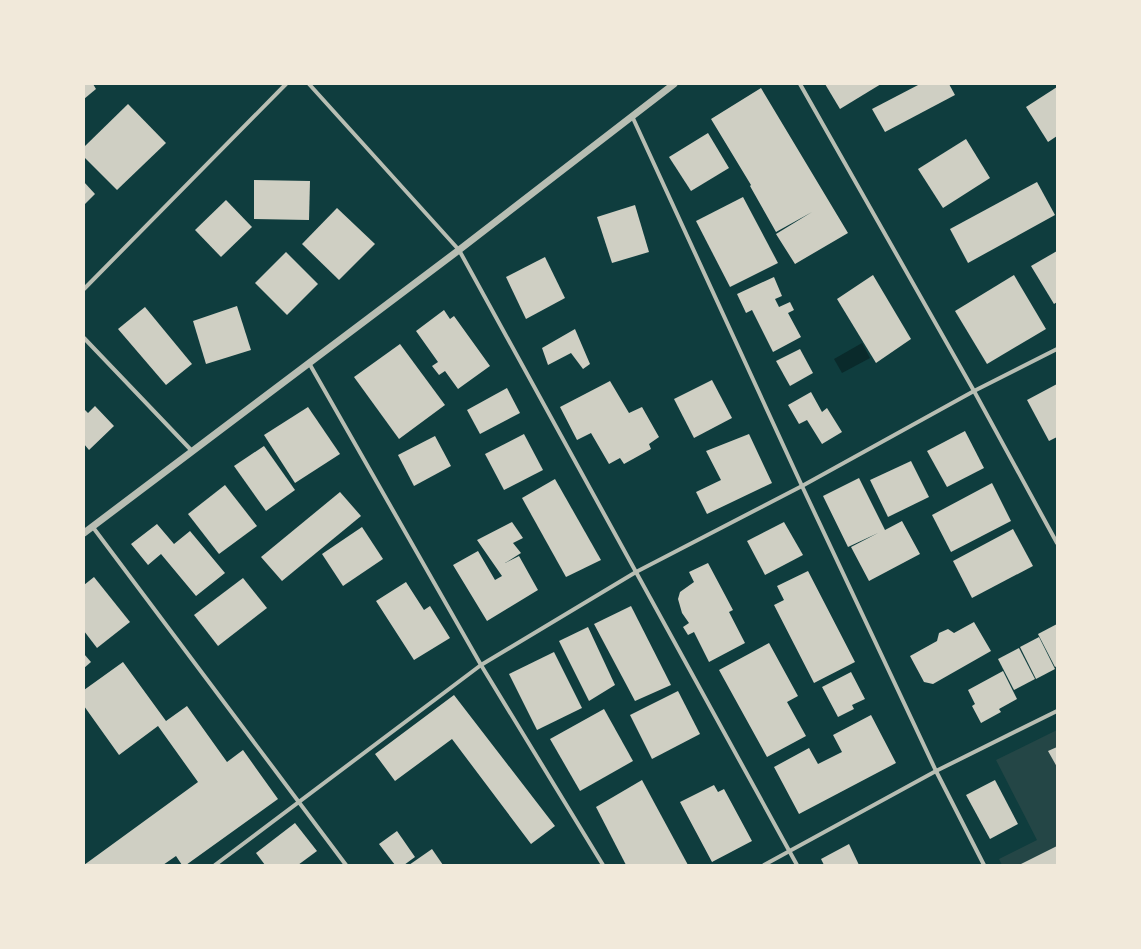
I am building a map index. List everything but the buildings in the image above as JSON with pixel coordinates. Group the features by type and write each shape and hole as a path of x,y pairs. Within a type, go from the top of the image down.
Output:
{"street":[{"path":"84,289 286,84"},
{"path":"309,84 459,250 797,865"},
{"path":"84,533 308,362 459,250 674,84"},
{"path":"800,84 974,391 1057,543"},
{"path":"632,116 802,486 936,771 984,865"},
{"path":"84,338 192,451"},
{"path":"215,865 481,665 636,572 802,486 974,391 1057,349"},
{"path":"308,362 481,665 603,865"},
{"path":"92,526 346,865"},
{"path":"764,865 936,771 1057,711"}],"shaded area":[{"path":"862,343 870,358 842,373 834,359"},
{"path":"1057,730 1057,865 1002,865 999,859 1037,840 996,760"}]}
